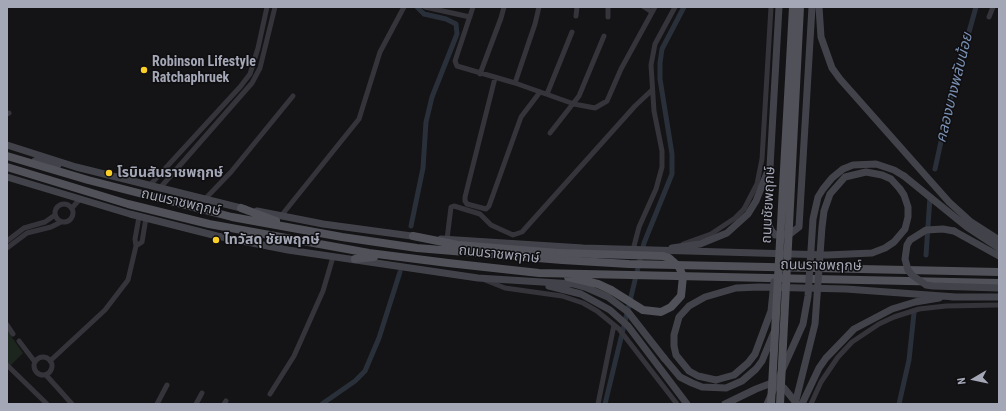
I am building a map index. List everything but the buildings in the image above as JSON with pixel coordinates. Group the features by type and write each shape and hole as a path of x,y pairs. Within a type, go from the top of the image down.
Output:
{"main road":[{"path":"779,7 767,220 775,235 790,234 799,227 812,7"},
{"path":"535,283 556,283 584,287 608,297 635,320 680,377 697,385 714,388 734,386 750,375 762,361 774,333 784,288 794,40 791,7"},
{"name":"ถนนชัยพฤกษ์","path":"771,404 791,7"},
{"path":"801,7 794,40 775,276 771,311 760,341 748,363 734,375 716,380 698,376 689,371 676,355 674,335 679,317 689,306 710,295 736,288 759,287 846,289 956,297"},
{"name":"ถนนชัยพฤกษ์","path":"780,404 801,7"},
{"path":"819,7 821,37 832,68 840,79 950,202 971,222 999,240"},
{"name":"ถนนราชพฤกษ์","path":"7,145 76,167 160,188 241,208 323,224 447,239 542,246 662,251"},
{"name":"ถนนราชพฤกษ์","path":"10,157 174,203 232,217 342,237 424,248 629,264 999,272"},
{"path":"10,157 76,167"},
{"path":"662,251 700,244 713,240 727,233 738,223 756,201 762,188 770,161"},
{"path":"767,404 803,324 808,296 813,219 818,197 832,178 843,169 853,165 876,164 894,170 904,176 967,227 999,248"},
{"name":"ถนนราชพฤกษ์","path":"7,167 128,204 202,222 370,253 448,263 539,273 999,283"},
{"path":"662,251 827,256 872,253 894,242 905,229 908,217 908,207 904,195 900,189 890,179 882,175 866,172 845,177 830,194 824,210 822,227 815,324 796,404"},
{"name":"ถนนราชพฤกษ์","path":"7,177 79,200 143,218 217,236 333,257 478,278 535,283"},
{"path":"241,208 296,228"},
{"path":"999,256 954,231 943,229 926,230 910,240 907,245 905,259 908,270 912,275 926,285 999,288"},
{"path":"413,236 458,245 559,253 663,256 669,258 679,267 683,276 681,296 671,308 661,312 643,310 611,290 598,284 573,278 539,273"},
{"path":"355,259 391,255"},
{"path":"535,283 570,290 586,296 610,310 628,326 687,404"},
{"path":"802,404 819,368 833,350 854,329 877,316 906,304 928,299 956,297 999,297"},
{"path":"724,404 769,384 784,388 796,404"}],"street":[{"path":"150,185 240,87 250,74 254,64 268,7"},
{"path":"160,188 252,84 260,68 274,7"},
{"path":"282,216 358,119 380,52 404,7"},
{"path":"425,7 442,9 470,17"},
{"path":"473,7 455,64 480,74 515,83 574,104 595,108 606,101 621,69 653,9 644,7"},
{"path":"480,74 504,7"},
{"path":"515,83 535,24 539,7"},
{"path":"576,16 577,7"},
{"path":"608,7 608,17"},
{"path":"636,250 639,227 656,189 662,167 662,151 652,90 651,65 655,44 675,7"},
{"path":"675,248 711,234 735,218 744,209 757,184 762,159 771,7"},
{"path":"989,17 993,7"},
{"path":"547,94 572,32"},
{"path":"550,133 574,104 604,36"},
{"path":"495,78 465,197 467,204 486,209 490,206 521,117 540,92"},
{"path":"240,87 244,93"},
{"path":"447,239 451,207 454,206 480,214 491,225 513,235 522,232 645,95 652,90"},
{"path":"205,199 231,172 293,96"},
{"path":"72,208 79,200"},
{"path":"7,241 24,228 44,222 55,215 56,209 61,205 67,205 72,208"},
{"path":"7,248 27,233 51,227 71,219 73,214 72,208"},
{"path":"55,215 61,222"},
{"path":"50,361 105,310 128,280 136,246 142,242 143,218"},
{"path":"270,394 294,356 323,291 333,257"},
{"path":"478,278 505,288 562,296 583,303 617,327 631,343 677,404"},
{"path":"811,404 821,382 838,357 852,342 879,324 894,317 919,309 946,306 999,305"},
{"path":"7,325 14,334"},
{"path":"598,404 617,327"},
{"path":"19,341 35,362 36,371 40,375 46,374 52,368 50,361 47,358 41,358 35,362"},
{"path":"7,365 47,404"},
{"path":"46,374 72,404"},
{"path":"157,404 167,385"},
{"path":"196,404 202,393"}],"shaded area":[{"path":"7,325 13,334 11,336 23,353 9,367 7,365"}],"waterway":[{"path":"411,226 423,168 426,122 432,97 457,34 456,24 446,19 424,14 417,7"},
{"path":"605,404 644,243 672,174 672,154 660,79 660,63 662,49 684,7"},
{"name":"คลองบางพลับน้อย","path":"935,169 951,96 976,7"},
{"name":"คลองบางพลับน้อย","path":"926,255 930,197"},
{"path":"322,404 355,381 365,371 379,338 400,272"},
{"name":"คลองบางพลับน้อย","path":"899,404 909,360 914,313"}],"place":[{"name":"Robinson Lifestyle Ratchaphruek","path":"144,70"},
{"name":"โรบินสันราชพฤกษ์","path":"109,173"},
{"name":"ไทวัสดุ ชัยพฤกษ์","path":"216,240"}]}
